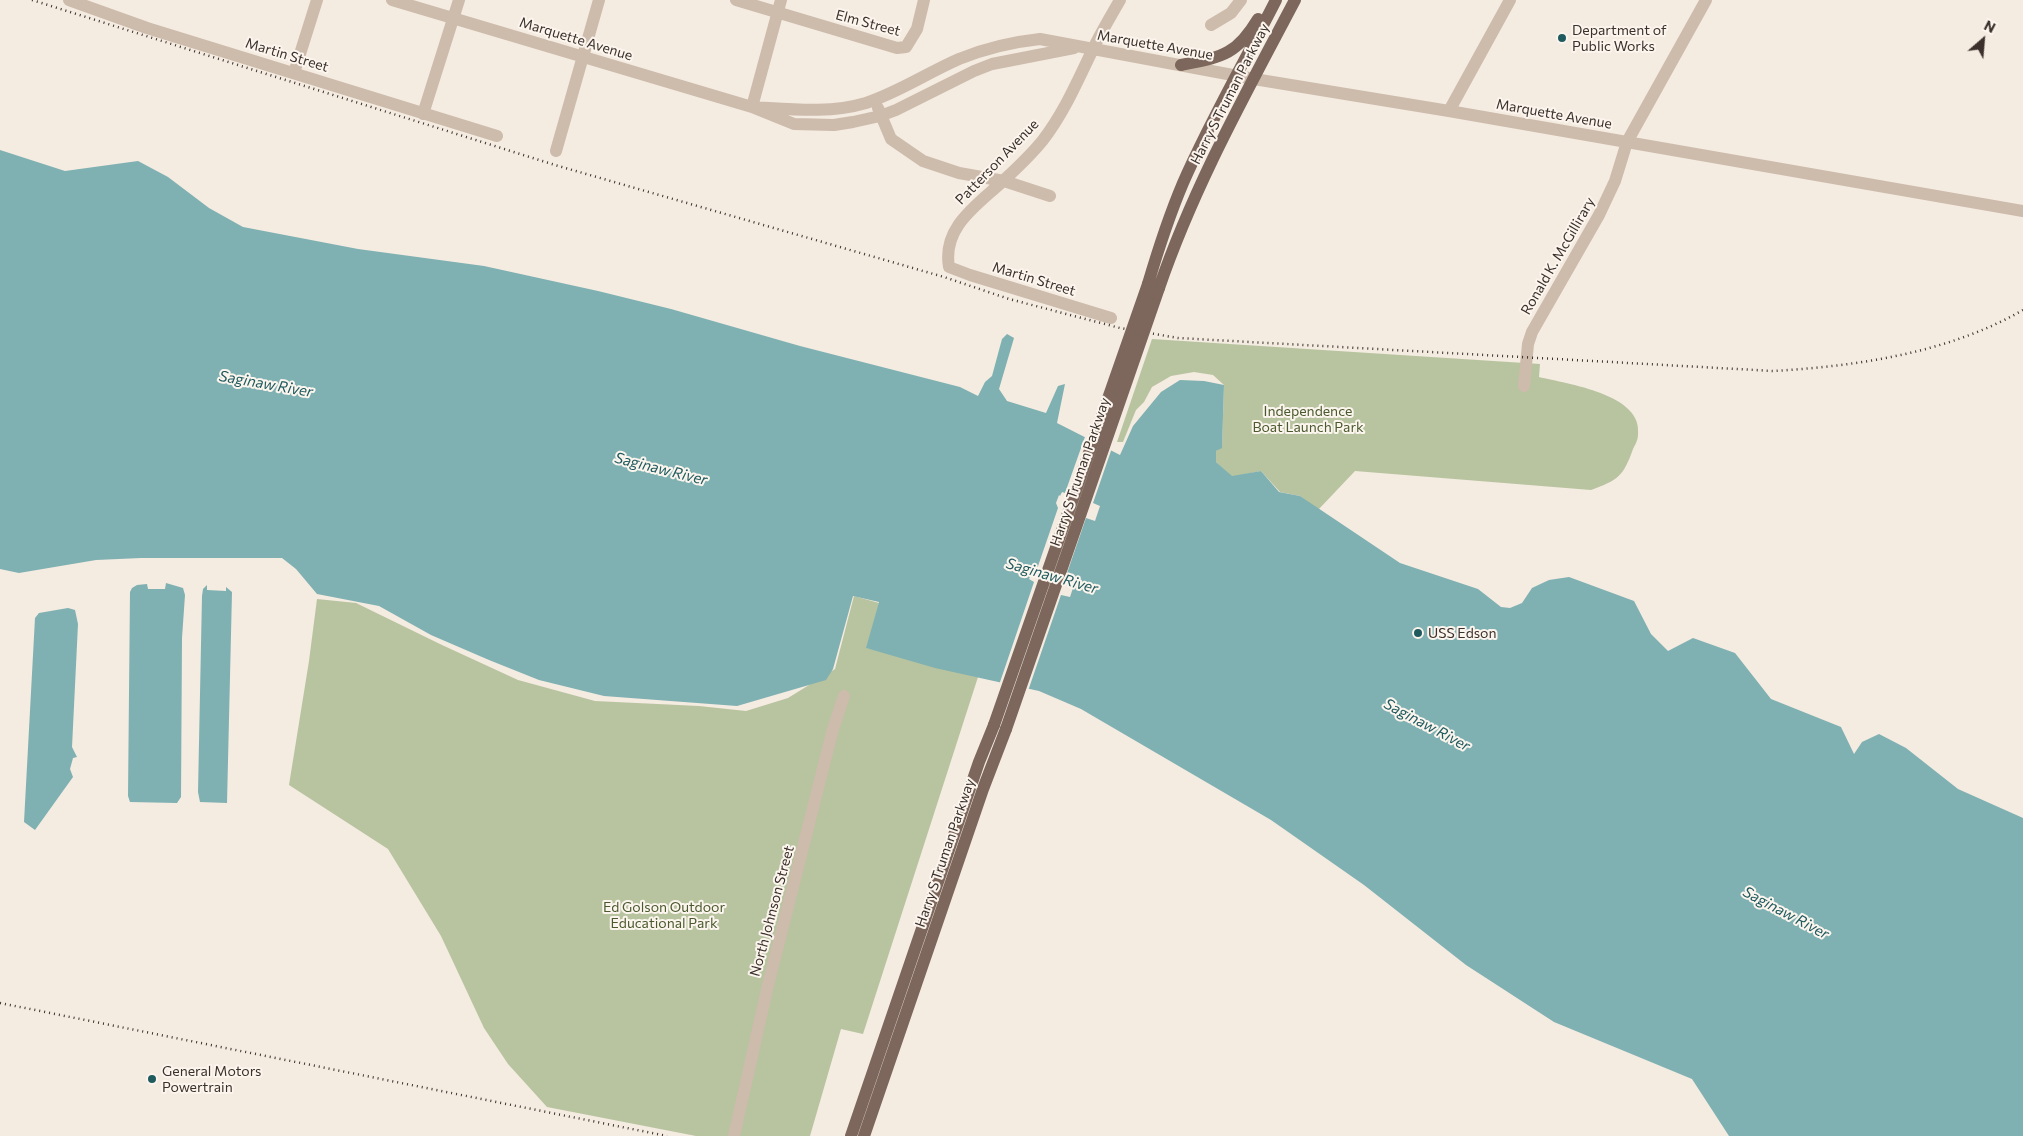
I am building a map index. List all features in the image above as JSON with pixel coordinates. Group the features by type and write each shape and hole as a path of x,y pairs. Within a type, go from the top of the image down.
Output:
{"main road":[{"path":"1182,65 1221,56 1236,48 1276,0"},
{"name":"Harry S Truman Parkway","path":"1153,286 1162,239 1183,183 1276,0"},
{"name":"Harry S Truman Parkway","path":"851,1136 938,881 1000,727 1153,286 1223,138 1295,0"},
{"name":"Harry S Truman Parkway","path":"864,1136 983,789 1000,727"}],"street":[{"name":"Martin Street","path":"69,0 124,21 497,136"},
{"path":"294,73 317,0"},
{"name":"Marquette Avenue","path":"392,0 752,107 794,124 834,124 880,116 919,100 974,71 992,64 1087,48"},
{"path":"423,114 459,0"},
{"path":"556,152 599,0"},
{"name":"Elm Street","path":"736,0 886,45 906,47 917,29 924,0"},
{"path":"752,107 781,0"},
{"name":"Patterson Avenue","path":"949,267 947,255 952,239 960,224 970,209 1004,181 1042,142 1064,109 1087,48 1120,0"},
{"path":"1211,25 1231,13 1241,0"},
{"path":"1449,110 1510,0"},
{"name":"Ronald K. McGillirary","path":"1524,386 1528,344 1532,332 1599,215 1616,180 1627,142 1706,0"},
{"name":"Marquette Avenue","path":"752,107 820,110 849,106 907,87 958,60 1001,45 1040,39 1254,79 1449,110 2023,212"},
{"path":"875,99 880,116 891,139 923,161 959,173 1004,181 1050,196"},
{"name":"Martin Street","path":"949,267 1111,318"},
{"name":"North Johnson Street","path":"734,1136 768,986 844,696"}],"green space":[{"name":"Independence Boat Launch Park","path":"1152,339 1540,364 1539,377 1601,393 1617,400 1629,410 1637,421 1638,439 1622,472 1614,480 1591,490 1355,471 1318,510 1300,496 1280,492 1261,471 1232,477 1216,462 1216,451 1222,447 1224,385 1213,375 1194,372 1171,376 1152,387 1144,402 1136,410 1123,442 1117,442"},
{"name":"Ed Golson Outdoor Educational Park","path":"854,596 879,603 867,648 978,677 863,1034 841,1029 810,1136 696,1136 547,1107 508,1064 484,1028 441,936 388,849 289,785 317,599 356,603 518,680 595,701 699,706 746,711 788,698 835,669"}],"water":[{"name":"Saginaw River","path":"0,150 65,171 138,161 168,177 209,208 243,227 358,249 484,266 598,291 960,387 978,396 985,382 992,376 1002,339 1007,334 1014,338 999,389 1007,401 1046,413 1058,386 1065,384 1057,423 1120,455 1133,426 1161,392 1180,380 1204,381 1224,385 1222,448 1216,451 1216,462 1232,476 1261,471 1279,492 1300,496 1400,563 1478,589 1501,607 1510,608 1522,603 1532,588 1549,580 1569,577 1634,601 1651,634 1668,651 1693,638 1735,653 1771,699 1841,727 1854,754 1862,742 1879,734 1906,748 1958,789 2023,818 2023,1136 1729,1136 1692,1079 1554,1022 1466,965 1364,885 1271,820 1081,709 1039,691 935,668 866,648 879,602 853,596 833,669 826,680 737,706 604,696 539,680 431,635 379,606 317,594 296,569 282,558 141,558 96,560 19,573 0,569"},
{"path":"166,583 183,588 185,595 182,638 181,797 177,803 130,802 128,796 130,592 137,585 147,584 148,589 165,589"},
{"path":"207,585 207,590 226,591 226,587 232,592 227,803 200,802 198,792 202,596 203,589"},
{"path":"68,608 75,610 78,624 72,747 77,757 73,758 70,769 73,777 35,830 24,822 35,618 39,613"}],"pier":[{"path":"1086,434 1112,448 1093,503 1100,506 1095,521 1086,518 1065,579 1075,582 1070,597 1061,595 1028,691 999,685 1034,582 1029,579 1032,572 1037,569 1058,508 1056,503 1059,495 1062,492 1065,493"}],"railway":[{"path":"32,0 555,165 944,277 1009,299 1120,328 1178,338 1773,371 1870,361 1902,355 1964,337 1994,325 2023,310"},
{"path":"0,1003 667,1136"}],"place":[{"name":"Department of Public Works","path":"1562,38"},
{"name":"USS Edson","path":"1418,633"},
{"name":"General Motors Powertrain","path":"152,1079"}]}
